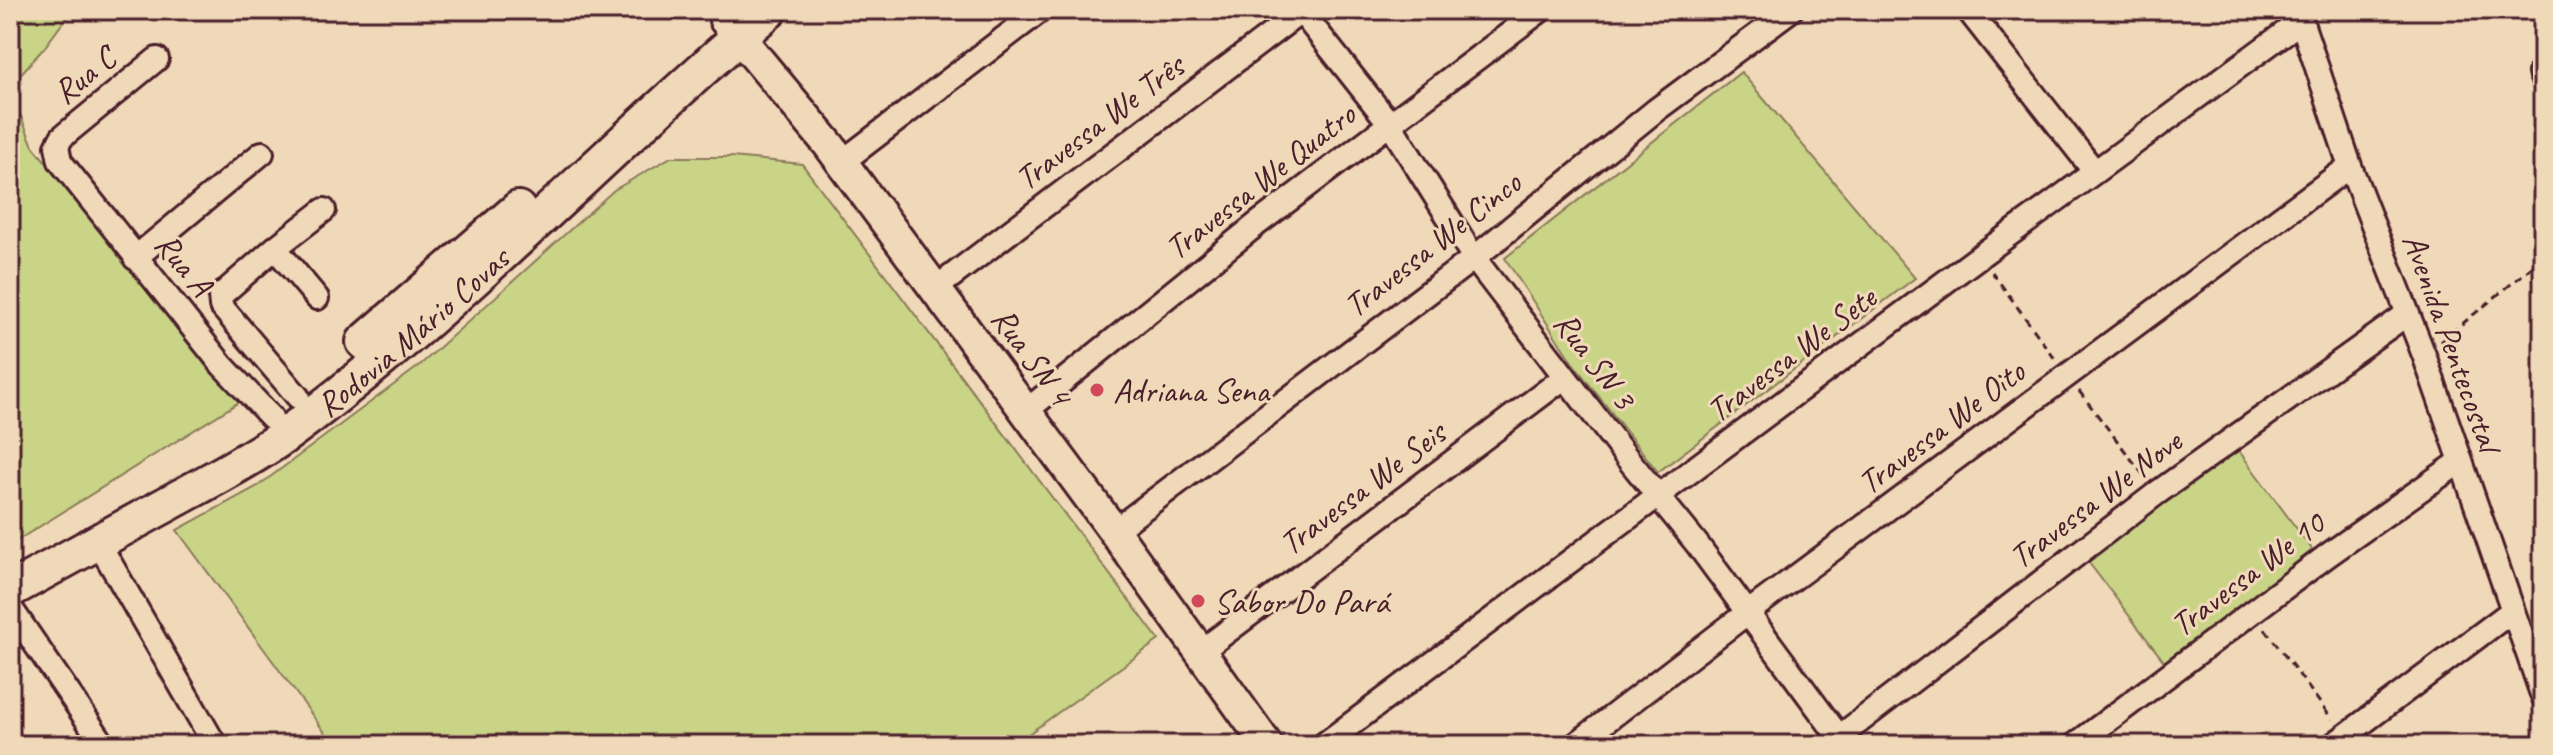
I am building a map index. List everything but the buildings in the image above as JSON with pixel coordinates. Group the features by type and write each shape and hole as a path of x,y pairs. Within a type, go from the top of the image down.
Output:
{"main road":[{"name":"Rodovia Mário Covas","path":"10,567 246,434 284,407 734,22 770,10"},
{"name":"Rodovia Mário Covas","path":"10,590 228,470 283,436 447,303 734,22"},
{"name":"Rua SN 4","path":"734,22 936,288 1267,745"}],"street":[{"path":"842,162 1041,10"},
{"name":"Travessa We Quatro","path":"1026,411 1257,224 1541,10"},
{"path":"1968,10 2095,172"},
{"name":"Rua SN 3","path":"1301,11 1390,124 1474,258 1697,544 1838,742"},
{"name":"Travessa We Três","path":"936,288 1301,11"},
{"name":"Travessa We Cinco","path":"1114,531 1474,258 1656,110 1788,11"},
{"name":"Travessa We Sete","path":"1323,745 2095,172 2299,16"},
{"name":"Avenida Pentecostal","path":"2299,16 2350,166 2424,355 2543,697"},
{"name":"Rua C","path":"57,146 62,137 157,59"},
{"name":"Rua A","path":"57,146 66,171 222,365 284,407"},
{"path":"135,258 262,153"},
{"name":"Travessa We Oito","path":"1575,745 1747,613 2350,166"},
{"path":"284,407 221,306 220,296 324,210"},
{"path":"275,248 317,298"},
{"name":"Travessa We Nove","path":"1838,742 2145,502 2407,314"},
{"name":"Travessa We Seis","path":"1200,652 1565,377"},
{"name":"Travessa We 10","path":"2075,745 2328,555 2461,461"},
{"path":"98,542 215,745"},
{"path":"10,607 104,745"},
{"path":"2339,740 2512,611"}],"path":[{"path":"2424,355 2543,258"},
{"path":"2253,613 2339,740"}],"green space":[{"path":"10,10 72,10 10,86"},
{"path":"1741,72 1915,278 1658,472 1572,362 1505,258"},
{"path":"10,90 33,146 239,402 10,545"},
{"path":"671,157 732,157 802,164 1159,640 1013,745 334,745 177,530 258,486 419,366 614,190"},
{"path":"2233,443 2317,556 2169,668 2083,555"}],"place":[{"name":"Adriana Sena","path":"1097,390"},
{"name":"Sabor Do Pará","path":"1198,601"}]}
